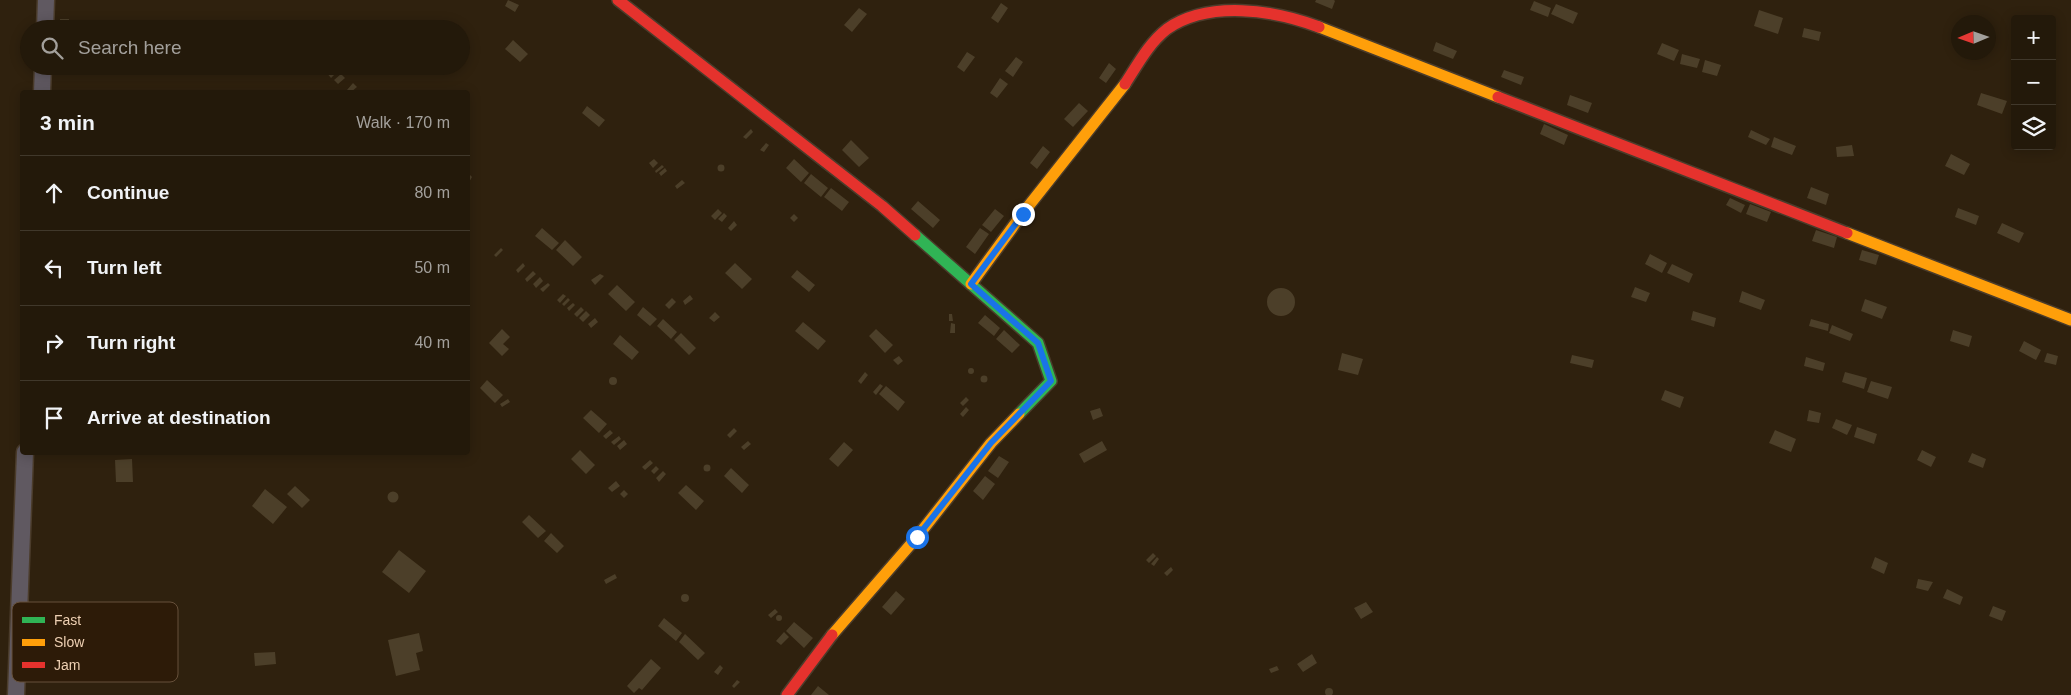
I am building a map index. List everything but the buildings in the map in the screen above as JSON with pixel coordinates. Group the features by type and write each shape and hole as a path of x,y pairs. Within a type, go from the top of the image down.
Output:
{"street":[{"path":"45,20 46,0"},
{"path":"618,0 882,206 971,284 1038,343 1051,381 991,443 917,537 840,625 787,695"},
{"path":"971,284 1023,214 1117,96 1153,42 1178,20 1197,12 1215,9 1240,9 1293,17 2071,320"},
{"path":"42,90 43,75"},
{"path":"19,602 25,455"},
{"path":"16,682 16,695"}],"traffic: fast":[{"path":"915,235 1038,343 1051,381 1019,414"}],"traffic: slow":[{"path":"1319,27 1498,97"},
{"path":"971,284 1023,213 1125,84"},
{"path":"1847,233 2071,320"},
{"path":"832,635 917,537 991,443 1019,414"}],"traffic: jam":[{"path":"618,0 882,206 915,235"},
{"path":"1125,84 1144,54 1167,29 1184,20 1202,14 1222,11 1262,13 1282,16 1319,27"},
{"path":"1498,97 1847,233"},
{"path":"787,695 832,635"}],"route":[{"path":"917,537 991,443 1051,381 1038,343 971,284 1023,214"}]}
